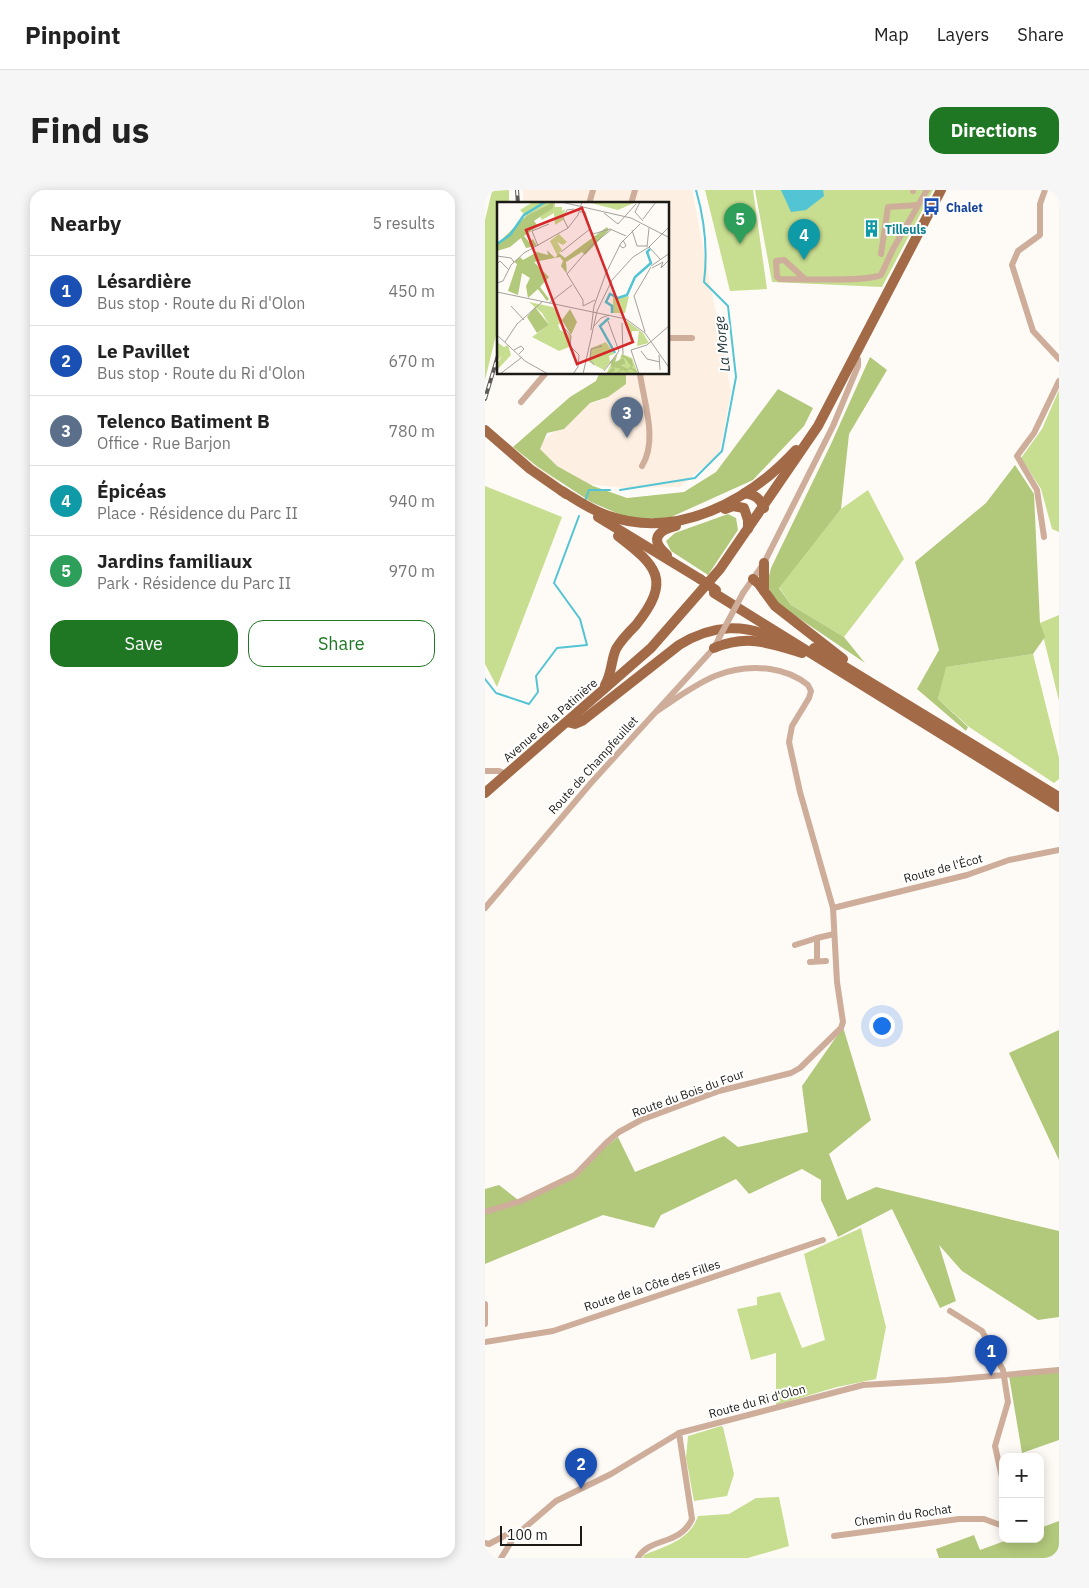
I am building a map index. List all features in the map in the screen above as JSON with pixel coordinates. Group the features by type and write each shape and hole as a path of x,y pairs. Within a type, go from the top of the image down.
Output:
{"main road":[{"path":"562,491 608,516 642,524 669,523 712,511 745,493 770,475 818,426 941,190"},
{"name":"Avenue de la Patinière","path":"485,792 651,648 700,584 748,530 818,426"},
{"path":"485,430 530,469 700,584"},
{"path":"485,436 527,472 607,527 700,584 892,695 1059,797"},
{"path":"745,493 756,496 761,500 763,508"},
{"path":"700,584 659,548 657,538 661,531 709,516 733,506 744,508 749,520 748,530"},
{"path":"601,692 611,673 617,648 648,609 655,592 656,576 646,558 607,527"},
{"path":"764,564 764,592"},
{"path":"753,579 775,606 892,695"},
{"path":"715,592 824,663 1059,807"},
{"path":"567,722 575,724 582,722 679,645 707,631 743,629 778,640 824,663"},
{"path":"714,648 731,641 747,640 805,654"},
{"path":"615,654 617,660 631,665"}],"street":[{"path":"805,279 784,260 775,261 777,277 780,279 805,279 869,278 881,275 927,190"},
{"path":"1045,190 1040,204 1040,235 1018,251 1012,265 1033,331 1059,358"},
{"path":"881,254 889,207 918,205"},
{"path":"670,338 691,338"},
{"name":"Route de Champfeuillet","path":"485,908 591,783 714,648 743,593 764,564 840,410 858,366 858,359 855,357"},
{"path":"521,402 544,375"},
{"path":"640,375 650,439 649,454 642,466"},
{"path":"1044,537 1037,490 1017,456 1034,433 1059,381"},
{"name":"Route du Bois du Four","path":"485,1212 521,1201 575,1175 619,1132 641,1120 719,1091 791,1073 800,1068 841,1028 843,1022 837,982 833,908 799,792 789,742 792,726 809,698 811,691 808,685 779,670 736,668 700,684 657,711"},
{"path":"485,771 499,771 507,774"},
{"name":"Route de l'Écot","path":"833,908 967,874 1009,860 1059,850"},
{"path":"795,945 834,934"},
{"path":"817,938 817,960"},
{"path":"809,962 817,960 826,961"},
{"name":"Route de la Côte des Filles","path":"485,1342 553,1331 823,1240"},
{"path":"485,1304 485,1324"},
{"path":"950,1311 982,1332 1003,1370 1007,1402 995,1446 999,1464"},
{"name":"Route du Ri d'Olon","path":"501,1558 515,1536 555,1501 611,1474 679,1433 863,1385 1059,1370"},
{"path":"638,1558 645,1549 685,1532 692,1519 679,1433"},
{"name":"Chemin du Rochat","path":"834,1536 873,1532 918,1522 965,1518 984,1519 999,1525"},
{"path":"485,1543 489,1544 508,1534 515,1536"}],"shaded area":[{"path":"523,190 692,190 731,392 719,455 679,487 624,488 551,480 513,447 532,449 559,428 582,406 605,399 616,387 613,375 670,375 670,202 524,202"}],"green space":[{"path":"509,190 509,202 497,202 497,331 485,380 485,220 492,191"},
{"path":"705,190 753,190 767,289 730,291"},
{"path":"755,190 933,190 882,287 772,282"},
{"path":"870,357 887,370 849,434 841,509 779,588 791,605 844,637 865,663 775,602 767,584 771,568 831,444"},
{"path":"599,375 626,375 626,384 608,397 590,403 564,429 547,433 540,449 557,466 593,486 627,498 684,492 716,472 778,389 813,408 804,426 753,480 669,518 628,518 591,502 538,467 513,447 570,397 596,381"},
{"path":"1059,390 1059,532 1052,529 1041,489 1021,458 1042,429"},
{"path":"1015,465 1034,494 1040,623 1045,637 1033,654 946,667 938,699 968,727 966,731 917,689 939,650 915,562 986,503"},
{"path":"485,486 562,517 497,687 485,664"},
{"path":"868,490 904,559 844,637 791,605 779,587 841,509"},
{"path":"728,514 736,518 738,530 708,575 671,551 666,541 675,533"},
{"path":"1059,615 1059,701 1040,623"},
{"path":"1033,654 1059,758 1059,779 1054,783 969,727 938,699 945,667"},
{"path":"843,1027 871,1120 829,1154 847,1200 876,1187 1059,1231 1059,1317 1038,1320 962,1271 939,1245 956,1301 940,1308 892,1209 838,1237 821,1200 821,1180 802,1169 749,1194 736,1179 661,1215 654,1228 603,1215 485,1264 485,1189 499,1185 522,1203 573,1173 618,1137 635,1172 724,1136 738,1147 808,1132 802,1086"},
{"path":"1059,1030 1059,1160 1009,1053"},
{"path":"861,1228 886,1327 876,1379 837,1387 776,1405 776,1353 751,1360 737,1309 757,1305 757,1297 780,1292 802,1348 825,1340 804,1254"},
{"path":"1059,1371 1059,1440 1022,1453 1009,1376"},
{"path":"723,1427 734,1474 727,1496 694,1501 686,1458 688,1436"},
{"path":"779,1497 789,1546 748,1558 643,1558 644,1555 683,1537 698,1516 729,1514 756,1498"},
{"path":"1059,1521 1059,1558 939,1558 936,1549 974,1535 980,1550 999,1543 1044,1543 1044,1527"}],"water":[{"path":"781,190 823,190 824,196 806,210 791,212"}],"waterway":[{"name":"La Morge","path":"620,490 695,478 722,451 736,377 728,306 704,282 705,236 696,190"},
{"name":"La Morge","path":"585,501 589,490 610,490"},
{"name":"La Morge","path":"485,679 496,693 529,704 538,692 536,676 557,648 587,645 580,619 554,583 579,516"}],"railway":[{"path":"517,190 518,202"},
{"path":"485,399 497,359"}],"place":[{"name":"Chalet","path":"932,207"},
{"name":"Tilleuls","path":"871,229"},
{"name":"Jardins familiaux","path":"740,244"},
{"name":"Épicéas","path":"804,260"},
{"name":"Telenco Batiment B","path":"627,438"},
{"name":"Lésardière","path":"991,1376"},
{"name":"Le Pavillet","path":"581,1489"}]}
